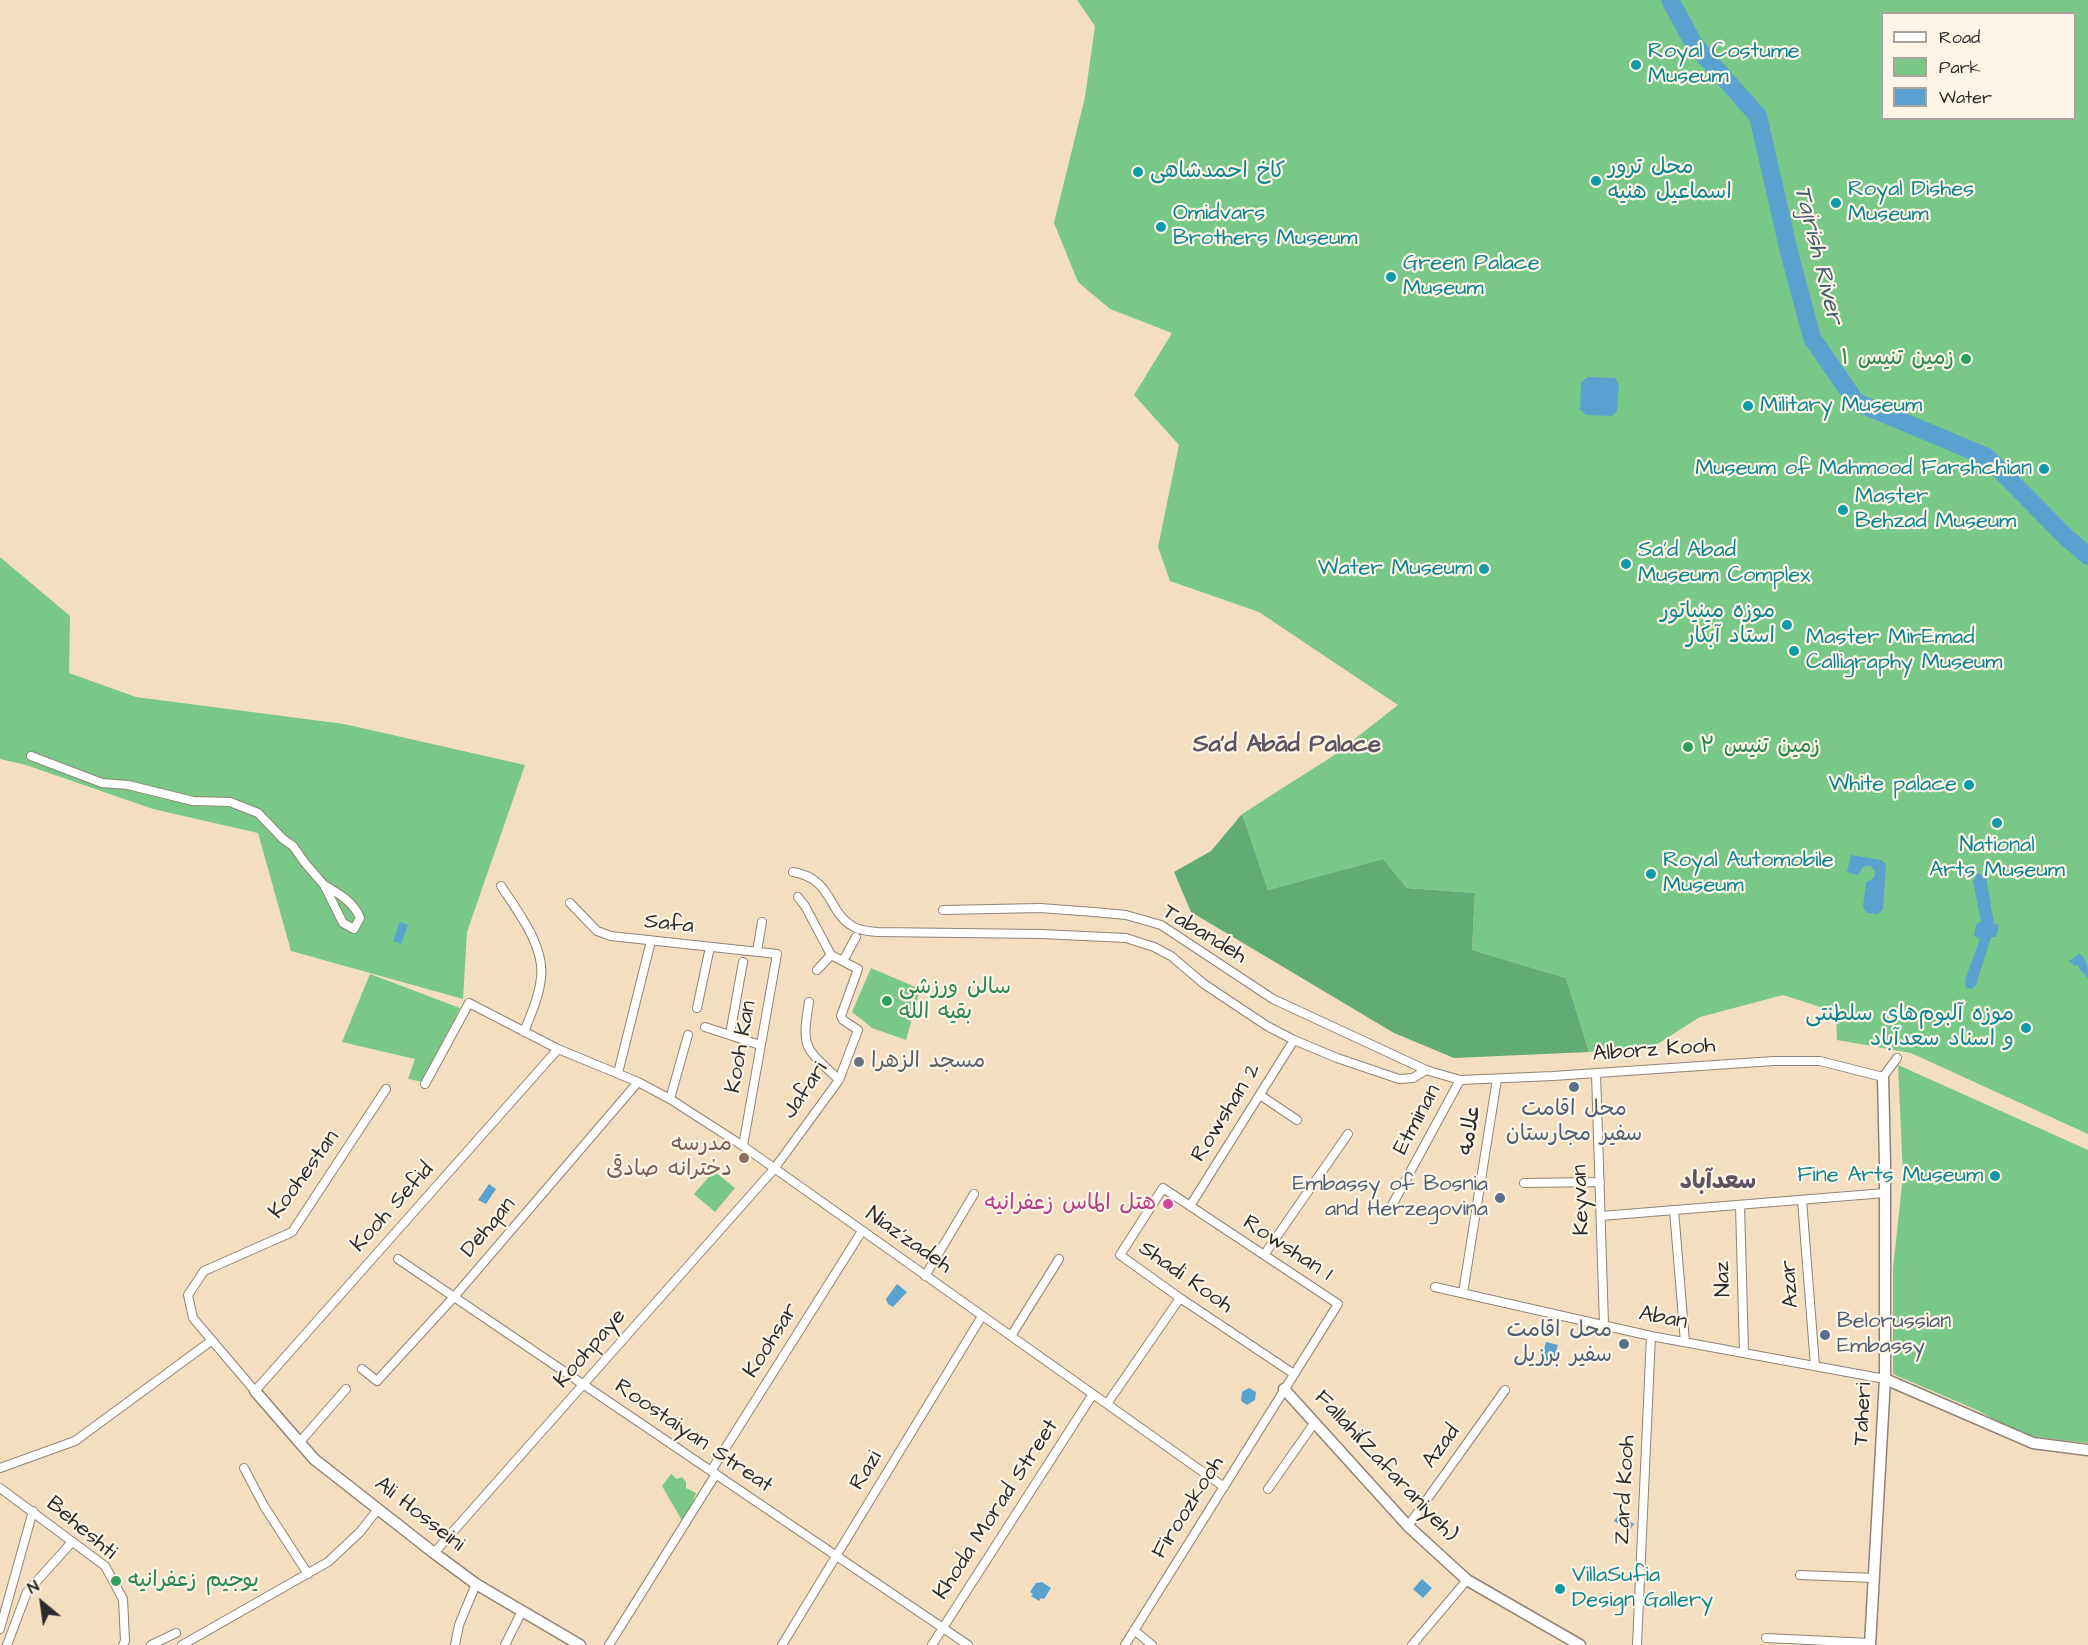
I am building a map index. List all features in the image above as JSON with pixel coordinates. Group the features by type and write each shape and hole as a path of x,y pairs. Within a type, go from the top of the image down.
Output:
{"street":[{"path":"31,756 102,783 128,785 193,801 230,802 258,813 292,846 324,885 343,923 354,929 360,918 357,910 346,898 324,885"},
{"path":"793,872 805,874 817,882 851,926 877,932 1042,934 1126,938 1154,947 1171,956 1213,990 1267,1026 1294,1040 1337,1058 1399,1079 1413,1078 1426,1070"},
{"path":"501,886 519,914 538,953 542,976 536,1001 524,1032"},
{"path":"798,897 831,955 843,961 856,937"},
{"name":"Safa","path":"570,903 597,931 611,936 777,954"},
{"name":"Tabandeh","path":"943,910 1040,908 1126,915 1161,925 1273,999 1426,1070"},
{"path":"757,951 762,922"},
{"path":"618,1073 651,941"},
{"path":"697,1008 710,946"},
{"name":"Kooh Kan","path":"743,1146 777,954"},
{"path":"817,970 831,955"},
{"name":"Jafari","path":"774,1169 839,1080 858,1030 843,1020 841,1016 858,969 843,961"},
{"path":"730,1034 743,962"},
{"path":"809,1002 804,1031 806,1044 814,1056 839,1080"},
{"name":"Niaz'zadeh","path":"425,1083 469,1004 558,1048 638,1082 670,1099 743,1146 1224,1486"},
{"path":"705,1027 760,1045"},
{"path":"670,1099 688,1035"},
{"name":"Rowshan 2","path":"1190,1206 1294,1040"},
{"name":"Kooh Sefid","path":"255,1391 558,1048"},
{"path":"1883,1077 1898,1058"},
{"name":"Alborz Kooh","path":"1426,1070 1460,1080 1774,1061 1820,1061 1883,1077"},
{"name":"Keyvan","path":"1596,1073 1604,1325"},
{"name":"Taheri","path":"1870,1644 1885,1379 1883,1077"},
{"name":"علامه","path":"1463,1293 1497,1078"},
{"name":"Etminan","path":"1390,1209 1460,1080"},
{"name":"Dehqan","path":"362,1369 377,1381 454,1296 638,1082"},
{"name":"Koohestan","path":"255,1391 192,1316 188,1295 204,1271 292,1232 386,1089"},
{"path":"1260,1095 1297,1120"},
{"path":"1264,1255 1348,1134"},
{"name":"Koohpaye","path":"434,1553 774,1169"},
{"path":"1524,1183 1600,1182"},
{"name":"Rowshan 1","path":"1163,1188 1338,1304 1284,1389"},
{"name":"Shadi Kooh","path":"1163,1188 1120,1255 1294,1374"},
{"path":"1601,1216 1885,1193"},
{"path":"925,1275 974,1194"},
{"name":"Azar","path":"1802,1200 1815,1366"},
{"name":"Naz","path":"1740,1205 1744,1353"},
{"path":"1674,1210 1685,1342"},
{"name":"Koohsar","path":"609,1645 862,1231"},
{"name":"Roostaiyan Streat","path":"398,1259 968,1645"},
{"path":"1011,1336 1059,1259"},
{"name":"Aban","path":"1436,1287 1651,1336 1885,1379"},
{"path":"1107,1404 1180,1298"},
{"name":"Razi","path":"782,1645 982,1316"},
{"name":"Zard Kooh","path":"1637,1645 1651,1336"},
{"path":"0,1468 75,1441 211,1341"},
{"path":"1885,1379 2033,1443 2088,1450"},
{"path":"299,1443 346,1389"},
{"name":"Fallahi(Zafaraniyeh)","path":"1284,1389 1408,1526 1467,1580 1565,1641 1580,1645"},
{"name":"Firoozkooh","path":"1125,1645 1284,1389"},
{"name":"Azad","path":"1408,1526 1505,1390"},
{"name":"Ali Hosseini","path":"255,1391 314,1459 434,1553 476,1584 580,1645"},
{"name":"Khoda Morad Street","path":"932,1645 1093,1394"},
{"path":"1268,1489 1315,1422"},
{"path":"244,1468 264,1506 308,1574"},
{"name":"Beheshti","path":"0,1488 105,1566 123,1599 125,1641 123,1645"},
{"path":"182,1645 328,1562 360,1532 378,1509"},
{"path":"0,1629 33,1511"},
{"path":"7,1645 27,1592 72,1542"},
{"path":"1800,1575 1874,1578"},
{"path":"1413,1645 1467,1580"},
{"path":"455,1645 459,1625 476,1584"},
{"path":"505,1645 522,1611"},
{"path":"1134,1630 1152,1645"},
{"path":"151,1645 176,1633"},
{"path":"1766,1638 1870,1644"}],"green space":[{"name":"Sa'd Abad Museum Complex","path":"1077,0 2088,0 2088,1134 1911,1053 1837,1040 1836,1012 1783,995 1700,1017 1656,1045 1589,1052 1566,978 1472,950 1475,893 1407,888 1383,859 1268,890 1242,814 1333,756 1398,705 1259,612 1170,581 1158,547 1179,445 1134,395 1172,333 1110,309 1078,282 1054,223 1085,97 1095,26"},
{"path":"0,557 70,616 69,673 136,697 344,724 525,765 467,932 463,999 291,951 258,833 153,809 26,765 0,759"},
{"path":"1242,814 1268,890 1383,859 1407,888 1475,893 1472,950 1566,978 1589,1052 1454,1058 1394,1033 1191,912 1174,872 1211,851"},
{"name":"سالن ورزشی بقیه الله","path":"871,968 920,989 906,1040 872,1028 852,1012"},
{"path":"370,974 460,1008 423,1082 408,1079 415,1059 342,1042"},
{"path":"1898,1065 2088,1150 2088,1443 2036,1437 2011,1429 1979,1411 1893,1374 1893,1268 1903,1176"},
{"path":"714,1171 735,1188 715,1212 694,1194"},
{"path":"671,1474 677,1479 682,1477 686,1482 686,1488 696,1493 684,1524 662,1486"}],"water":[{"path":"1588,377 1615,378 1619,385 1617,411 1612,416 1586,415 1580,409 1581,383"},
{"path":"1851,855 1881,860 1886,864 1883,909 1878,914 1867,913 1863,907 1866,882 1874,878 1875,872 1867,866 1863,867 1858,875 1847,872"},
{"path":"1978,873 1986,877 1994,924 1999,925 1996,937 1991,937 1976,985 1972,989 1966,988 1965,980 1980,939 1974,936 1976,924 1981,922 1973,881"},
{"path":"400,922 408,925 401,944 393,941"},
{"path":"2079,954 2083,956 2088,968 2088,978 2078,965 2075,966 2069,961"},
{"path":"489,1184 496,1189 486,1204 478,1200"},
{"path":"897,1284 907,1292 893,1307 886,1299"},
{"path":"1546,1342 1558,1345 1553,1362 1541,1359"},
{"path":"1249,1388 1256,1392 1255,1400 1247,1405 1241,1401 1242,1392"},
{"path":"1619,1514 1634,1524 1629,1531 1614,1521"},
{"path":"1422,1579 1432,1588 1423,1598 1413,1589"},
{"path":"1042,1582 1051,1588 1044,1599 1041,1598 1039,1601 1031,1596 1033,1594 1030,1592 1036,1583"}],"waterway":[{"name":"Tajrish River","path":"1670,0 1694,44 1758,116 1789,252 1812,338 1856,402 1987,457 2066,537 2088,556"}],"place":[{"name":"Royal Costume Museum","path":"1636,65"},
{"name":"کاخ احمدشاهی","path":"1138,172"},
{"name":"محل ترور اسماعیل هنیه","path":"1596,181"},
{"name":"Royal Dishes Museum","path":"1836,203"},
{"name":"Omidvars Brothers Museum","path":"1161,227"},
{"name":"Green Palace Museum","path":"1391,277"},
{"name":"زمین تنیس ۱","path":"1966,359"},
{"name":"Military Museum","path":"1748,406"},
{"name":"Museum of Mahmood Farshchian","path":"2044,469"},
{"name":"Master Behzad Museum","path":"1843,510"},
{"name":"Sa'd Abad Museum Complex","path":"1626,564"},
{"name":"Water Museum","path":"1484,569"},
{"name":"موزه مینیاتور استاد آبکار","path":"1787,625"},
{"name":"Master MirEmad Calligraphy Museum","path":"1794,651"},
{"name":"زمین تنیس ۲","path":"1688,747"},
{"name":"White palace","path":"1969,785"},
{"name":"National Arts Museum","path":"1997,823"},
{"name":"Royal Automobile Museum","path":"1651,874"},
{"name":"سالن ورزشی بقیه الله","path":"887,1001"},
{"name":"موزه آلبوم‌های سلطنتی و اسناد سعدآباد","path":"2026,1028"},
{"name":"مسجد الزهرا","path":"859,1062"},
{"name":"محل اقامت سفیر مجارستان","path":"1574,1087"},
{"name":"مدرسه دخترانه صادقی","path":"744,1158"},
{"name":"Fine Arts Museum","path":"1995,1176"},
{"name":"Embassy of Bosnia and Herzegovina","path":"1500,1198"},
{"name":"هتل الماس زعفرانیه","path":"1168,1204"},
{"name":"Belorussian Embassy","path":"1825,1335"},
{"name":"محل اقامت سفیر برزیل","path":"1624,1344"},
{"name":"یوجیم زعفرانیه","path":"116,1581"},
{"name":"VillaSufia Design Gallery","path":"1560,1589"}],"district":[{"name":"Sa'd Abād Palace","path":"1287,746"},
{"name":"سعدآباد","path":"1718,1183"}]}
